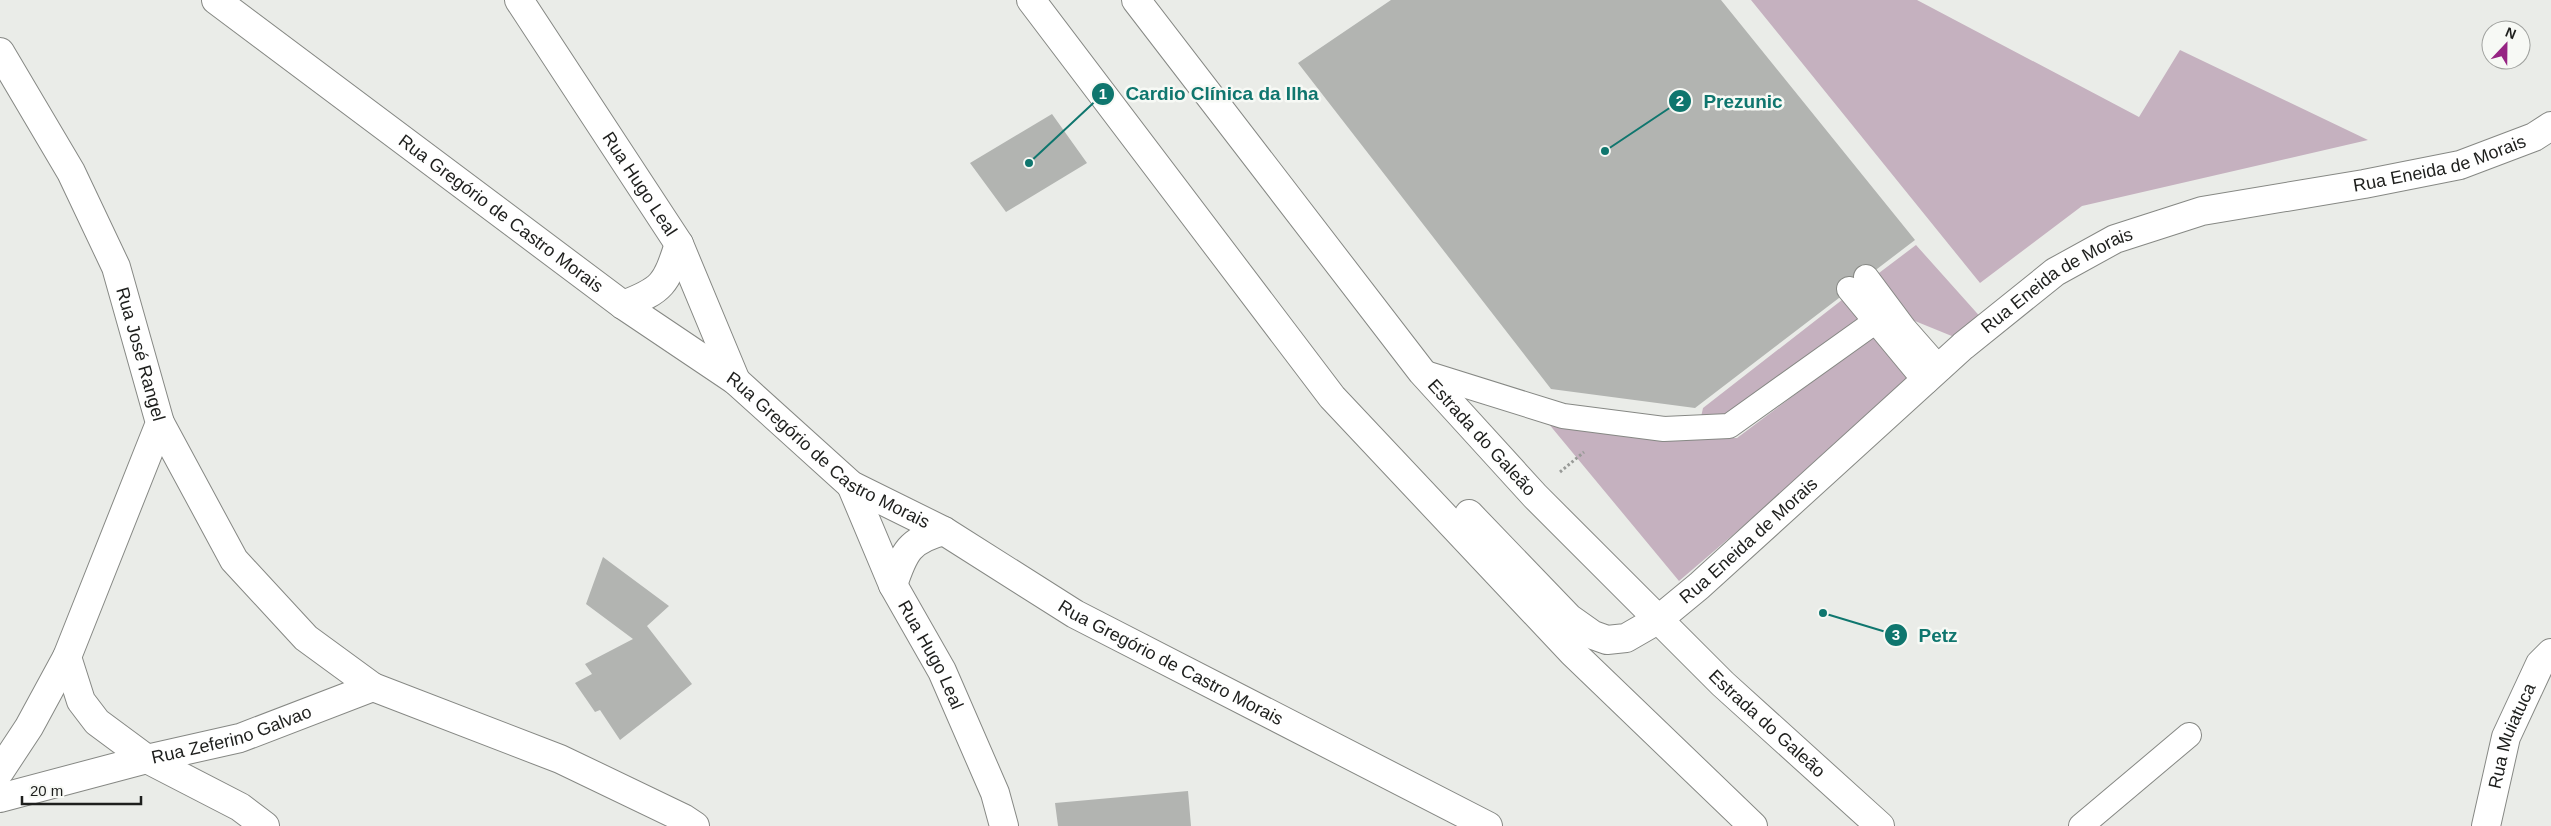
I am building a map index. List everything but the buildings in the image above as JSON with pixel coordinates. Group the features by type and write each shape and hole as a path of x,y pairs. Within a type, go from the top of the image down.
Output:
{"street":[{"name":"Rua Gregório de Castro Morais","path":"216,0 623,305 736,381 851,485 944,531 1075,614 1488,826"},
{"name":"Rua Hugo Leal","path":"519,0 679,244 736,381"},
{"path":"1031,0 1332,397 1573,653 1753,826"},
{"name":"Estrada do Galeão","path":"1136,0 1422,372 1535,496 1723,684 1880,826"},
{"name":"Rua José Rangel","path":"0,52 71,172 116,267 160,423 68,657 29,727 0,771"},
{"name":"Rua Eneida de Morais","path":"1332,397 1430,473 1569,618 1593,635 1607,640 1626,638 1659,619 2002,313 2055,272 2115,239 2202,211 2364,184 2460,165 2534,137 2551,126"},
{"path":"623,305 650,295 668,276 679,244"},
{"path":"160,423 234,560 306,638 373,687 560,759 683,818 695,826"},
{"name":"Rua Hugo Leal","path":"851,485 894,585 942,671 994,793 1004,826"},
{"path":"894,585 902,557 913,543 926,536 944,531"},
{"name":"Rua Muiatuca","path":"2486,826 2506,737 2540,664 2551,654"},
{"path":"68,657 81,701 97,722 147,759 240,807 265,826"},
{"name":"Rua Zeferino Galvao","path":"0,798 147,759 240,738 373,687"}],"lane":[{"path":"1858,283 1904,328 1933,375 1876,321 1858,283"},
{"path":"1422,372 1563,416 1664,429 1729,426 1876,321"},
{"path":"2081,826 2189,735"}],"shaded area":[{"path":"1751,0 1917,0 2139,117 2180,50 2368,140 2082,206 1980,283"},
{"path":"1916,245 1984,321 1964,341 1910,319 1875,276"},
{"path":"1847,296 1867,319 1732,418 1701,417 1703,408"},
{"path":"1874,335 1913,381 1679,581 1548,423 1665,439 1737,438"}],"place":[{"name":"Prezunic","path":"1605,151"},
{"name":"Cardio Clínica da Ilha","path":"1029,163"},
{"name":"Petz","path":"1823,613"}]}
